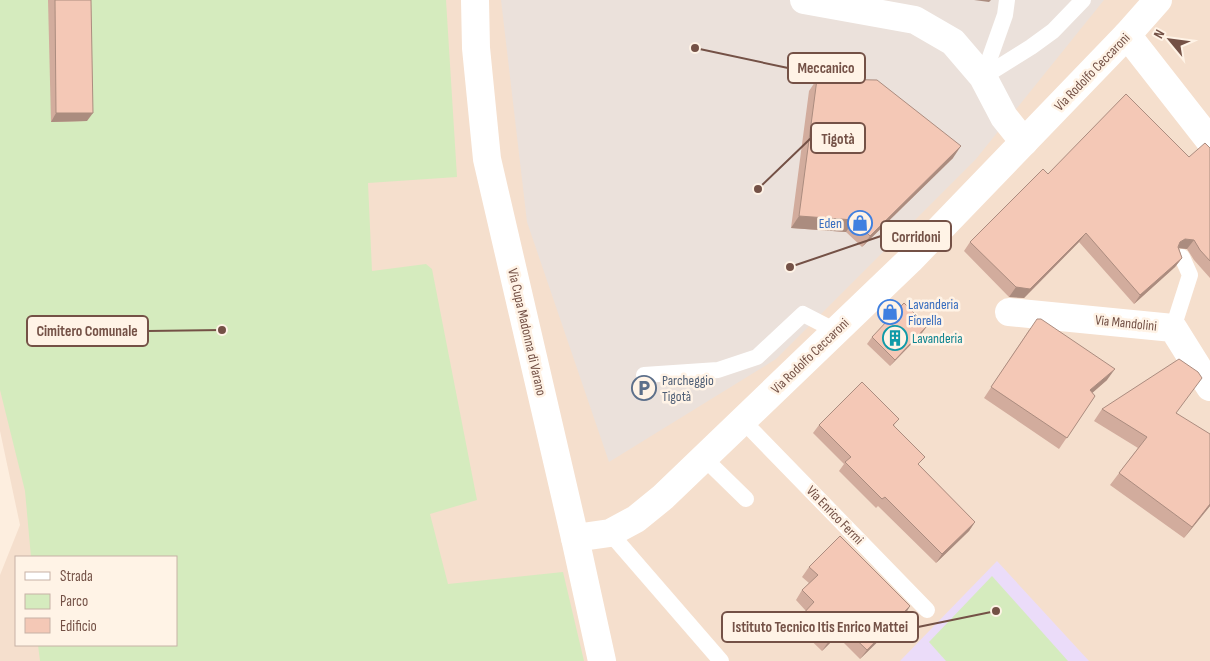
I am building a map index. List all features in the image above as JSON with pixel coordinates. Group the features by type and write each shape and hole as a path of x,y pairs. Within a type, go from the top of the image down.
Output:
{"street":[{"name":"Via Cupa Madonna di Varano","path":"475,0 476,48 487,159 602,661"},
{"path":"804,0 915,20 953,42 983,77 1004,117 1024,142"},
{"name":"Via Rodolfo Ceccaroni","path":"575,538 610,532 636,519 663,497 910,260 1127,35 1158,0"},
{"path":"1127,35 1210,141"},
{"name":"Via Mandolini","path":"1009,312 1173,328 1210,387"}],"lane":[{"path":"983,77 1005,15 1007,0"},
{"path":"983,77 1053,31 1083,0"},
{"path":"1173,328 1190,275 1182,257"},
{"path":"644,374 718,370 757,357 803,314 836,331"},
{"name":"Via Enrico Fermi","path":"742,421 926,610"},
{"path":"704,458 746,500"},
{"path":"610,532 722,661"}],"shaded area":[{"path":"0,0 1210,0 1210,661 0,661 0,575 20,525 0,431"},
{"path":"501,0 1104,0 976,159 776,359 609,462 527,222"},
{"path":"997,561 1089,661 900,661"}],"green space":[{"path":"0,0 446,0 457,177 368,183 372,271 426,264 432,269 477,500 430,514 448,584 563,572 584,661 40,661 38,646 178,646 178,556 31,556 25,491 0,390"},
{"path":"992,576 1068,661 946,661 929,642"}],"building":[{"path":"55,0 91,0 93,113 56,113"},
{"path":"817,79 877,80 961,146 870,236 854,220 799,216"},
{"path":"1126,94 1189,157 1205,143 1210,148 1210,261 1194,240 1185,239 1180,242 1178,247 1182,258 1140,295 1086,233 1030,289 1016,287 970,242 1043,169 1048,174"},
{"name":"Lavanderia","path":"904,303 927,326 895,360 872,337"},
{"path":"1037,319 1041,319 1115,369 1090,390 1095,396 1067,438 991,387"},
{"path":"1179,359 1198,372 1202,378 1176,413 1210,434 1210,504 1192,527 1119,473 1147,437 1102,409"},
{"path":"862,382 899,419 893,425 925,457 918,464 975,522 942,554 885,497 882,499 845,462 851,457 819,425"},
{"path":"840,536 910,606 867,650 843,627 829,641 802,615 814,602 802,590 818,575 809,567"}],"place":[{"name":"Meccanico","path":"695,48"},
{"name":"Tigotà","path":"758,189"},
{"name":"Eden","path":"860,223"},
{"name":"Corridoni","path":"790,267"},
{"name":"Lavanderia Fiorella","path":"890,312"},
{"name":"Cimitero Comunale","path":"222,330"},
{"name":"Lavanderia","path":"895,338"},
{"name":"Parcheggio Tigotà","path":"644,388"},
{"name":"Istituto Tecnico Itis Enrico Mattei","path":"996,611"}]}
